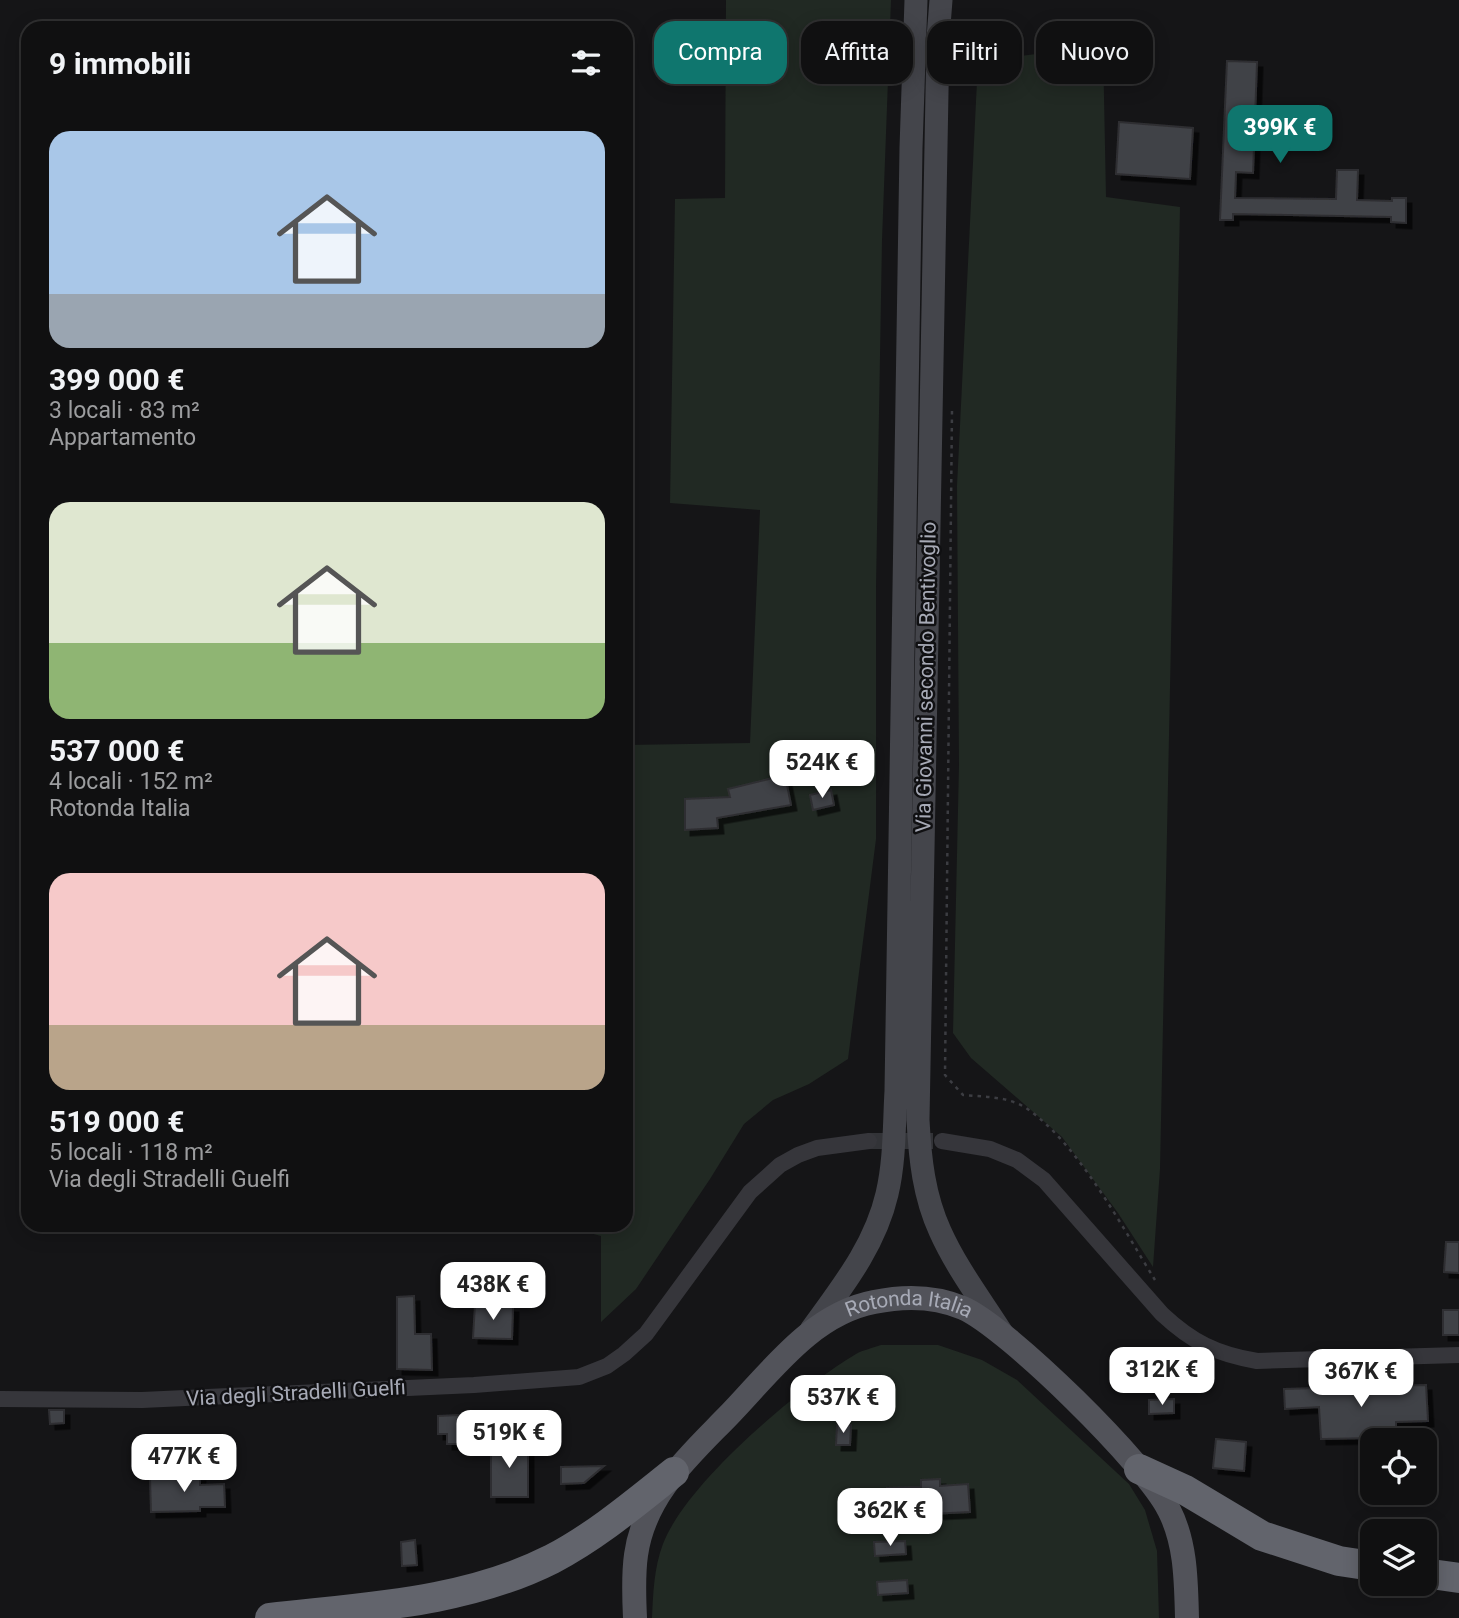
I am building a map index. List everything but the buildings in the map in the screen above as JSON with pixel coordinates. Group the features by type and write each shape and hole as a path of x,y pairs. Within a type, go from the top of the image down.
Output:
{"highway":[{"path":"1139,1469 1185,1490 1262,1536 1339,1562 1360,1565"},
{"path":"270,1618 447,1596 491,1585 552,1559 582,1542 674,1472"},
{"path":"1437,1575 1459,1578"}],"main road":[{"name":"Rotonda Italia","path":"635,1618 636,1552 648,1514 674,1472 810,1332 849,1309 897,1298 939,1301 962,1308 1002,1333 1074,1401 1139,1469 1168,1507 1177,1528 1183,1552 1187,1618"}],"street":[{"name":"Via Giovanni secondo Bentivoglio","path":"810,1332 861,1258 880,1216 891,1169 896,1091 910,162 916,0"},
{"name":"Via Giovanni secondo Bentivoglio","path":"941,0 938,38 918,1120 923,1174 940,1231 1002,1333"},
{"name":"Via degli Stradelli Guelfi","path":"0,1399 142,1401 474,1385 579,1377 607,1366 646,1334 750,1192 780,1165 798,1154 817,1148 869,1141"},
{"path":"942,1141 990,1149 1017,1160 1044,1180 1161,1314 1203,1346 1228,1356 1257,1361 1459,1355"}],"path":[{"path":"953,405 945,1075 963,1095 1000,1097 1025,1107 1056,1135 1093,1180 1160,1287"}],"shaded area":[{"path":"726,0 891,0 890,21 801,21 801,84 888,84 882,240 876,588 876,839 848,1059 809,1084 773,1100 744,1124 636,1289 601,1322 601,1236 586,1232 633,1232 633,745 750,743 760,510 670,503 675,199 725,198 726,84 787,84 787,21 726,21"},
{"path":"1036,54 1036,84 1104,84 1106,197 1180,207 1160,1169 1153,1267 1118,1213 1062,1137 971,1058 953,1033 959,765 957,486 977,84 1022,84 1022,56"},
{"path":"881,1345 938,1345 982,1360 1017,1380 1129,1484 1145,1510 1157,1551 1159,1618 652,1618 656,1571 663,1544 695,1493 747,1439 805,1389 856,1354"}],"tunnel":[{"path":"869,1141 942,1141"}]}
